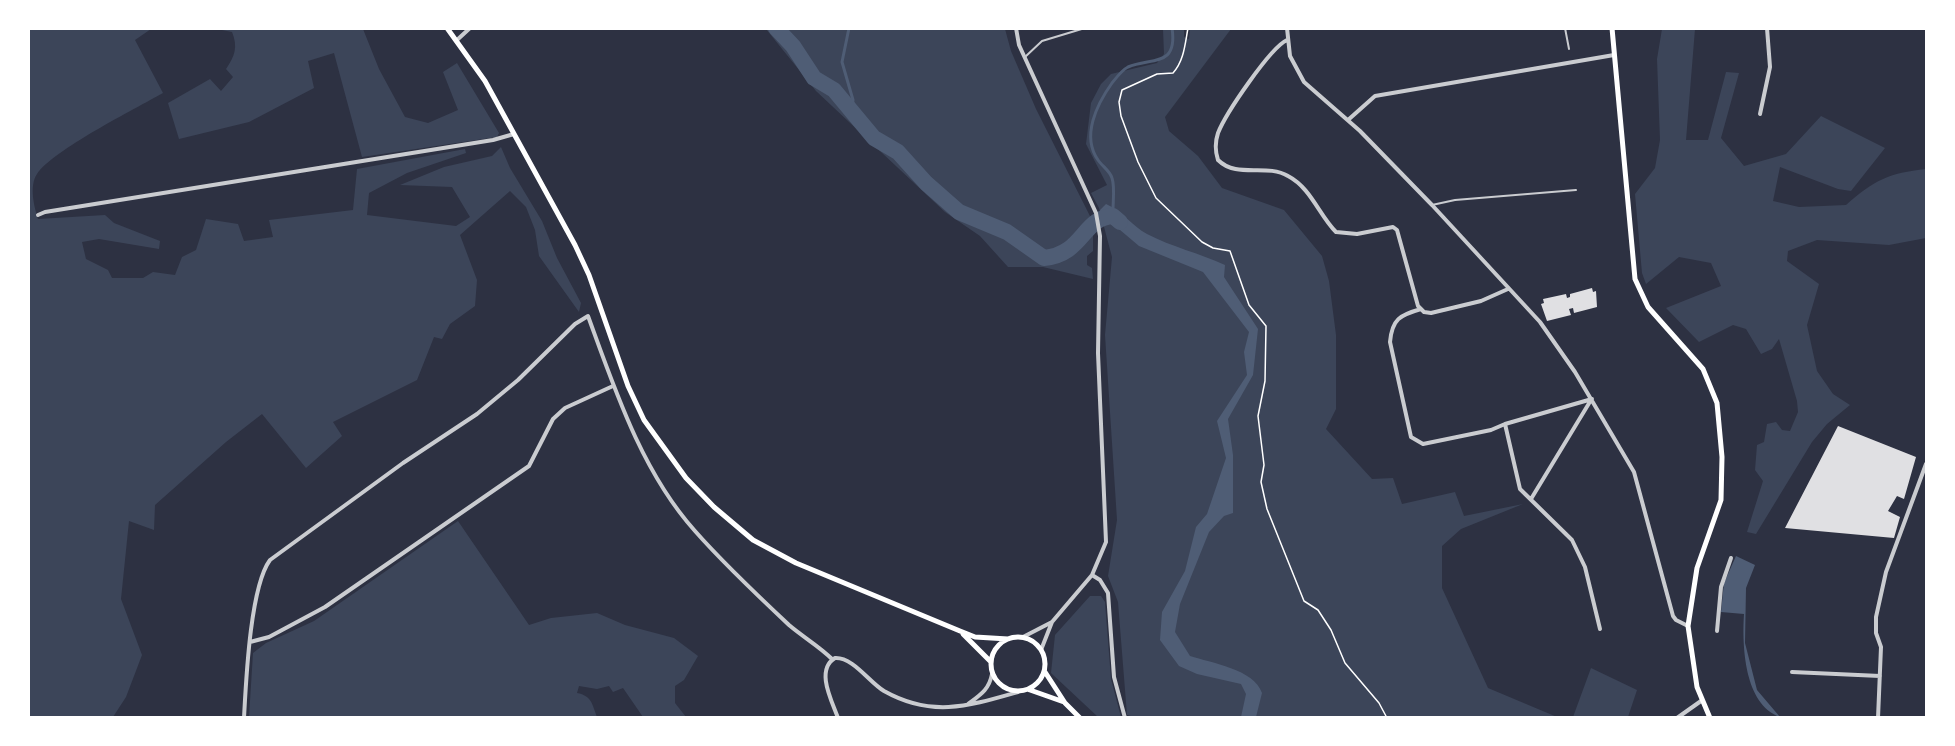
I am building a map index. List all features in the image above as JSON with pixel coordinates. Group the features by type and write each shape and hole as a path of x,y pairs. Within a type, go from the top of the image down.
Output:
{"main road":[{"path":"447,28 485,81 589,274 619,363 644,420 686,478 714,507 753,540 796,563 975,637 1008,639 1023,637 1034,642 1044,657 1045,672 1065,703 1080,717"},
{"path":"1612,28 1635,279 1648,307 1703,369 1714,391 1720,424 1721,500 1697,568 1688,626 1701,701 1710,717"},
{"path":"960,632 991,662"},
{"path":"1008,639 993,652 992,674 998,683 1007,690 1018,692 1030,690 1065,703"},
{"path":"1030,690 1045,672"}],"street":[{"path":"457,40 470,28"},
{"path":"1016,28 1024,57 1096,213 1099,227 1098,354 1107,532 1104,552 1092,575 1052,622 1041,650"},
{"path":"1287,28 1290,56 1304,82 1348,120 1432,205 1553,339 1592,399 1634,472 1673,616 1688,626"},
{"path":"1760,114 1770,67 1767,28"},
{"path":"1287,40 1277,45 1259,67 1222,125 1216,140 1218,160 1233,170 1265,169 1286,174 1308,193 1336,232 1357,234 1393,227 1397,230 1421,309"},
{"path":"1348,120 1375,96 1614,55"},
{"path":"38,215 494,140 514,134"},
{"path":"1508,289 1481,301 1431,313 1421,309 1402,315 1393,327 1390,342 1411,437 1423,444 1491,430 1592,399"},
{"path":"244,717 250,642 262,576 270,560 388,473 477,414 518,380 575,324 588,316 614,386 652,468 684,518 790,626 832,659 844,659 883,690 908,701 934,708 965,707 1018,692"},
{"path":"250,642 269,637 326,607 529,466 552,418 566,408 614,386"},
{"path":"1531,499 1592,399"},
{"path":"1505,424 1520,489 1561,528 1578,552 1590,585 1600,629"},
{"path":"1878,717 1881,647 1875,626 1886,572 1926,464"},
{"path":"1717,631 1721,587 1731,558"},
{"path":"1092,575 1100,580 1108,593 1114,677 1125,717"},
{"path":"1023,637 1052,622"},
{"path":"832,659 827,664 825,675 838,717"},
{"path":"1792,672 1880,676"},
{"path":"965,707 985,691 990,684 992,674"},
{"path":"1677,717 1701,701"}],"lane":[{"path":"1024,57 1042,40 1085,28"},
{"path":"1565,28 1569,49"},
{"path":"1432,205 1455,200 1576,190"}],"path":[{"path":"1188,28 1184,50 1177,68 1173,73 1157,74 1122,90 1119,102 1121,116 1138,162 1156,198 1202,242 1213,248 1230,252 1249,305 1262,318 1266,327 1265,381 1258,416 1264,465 1261,482 1267,509 1278,543 1304,601 1318,610 1331,630 1345,663 1379,703 1387,717"}],"shaded area":[{"path":"28,29 151,29 135,40 163,93 60,153 37,174 33,184 38,219 105,215 114,223 160,241 159,249 99,239 82,242 86,259 108,270 112,278 143,278 153,272 175,275 182,257 196,250 206,219 238,224 244,241 273,237 269,220 353,210 357,169 465,149 466,153 407,173 369,193 367,215 456,226 470,217 452,187 400,185 444,167 492,156 501,147 510,168 542,221 557,258 581,303 579,312 539,256 535,230 526,207 510,191 460,235 477,280 475,306 450,324 442,339 434,337 417,380 333,422 342,436 306,468 262,414 226,442 155,505 154,530 129,521 121,599 142,655 126,697 113,717 29,717"},
{"path":"217,29 363,29 379,69 405,117 428,123 458,110 443,72 457,63 499,133 497,137 362,157 334,53 308,61 314,88 249,122 179,139 168,103 210,79 221,91 233,77 226,69 235,51 234,37 232,32"},
{"path":"766,29 1005,29 1011,51 1036,109 1093,222 1093,251 1087,256 1087,265 1092,268 1093,279 1043,267 1008,267 980,236 945,212 816,91"},
{"path":"1163,29 1184,29 1184,37 1189,39 1190,29 1231,29 1165,117 1169,131 1198,156 1222,188 1284,210 1322,256 1329,281 1336,335 1336,409 1326,429 1372,479 1393,478 1402,504 1455,492 1464,516 1523,504 1461,529 1442,546 1442,588 1488,688 1557,717 1138,718 1127,715 1118,602 1108,576 1117,520 1105,335 1112,257 1099,208 1091,193 1107,185 1086,144 1091,103 1101,84 1111,74 1157,63 1164,54"},
{"path":"1662,29 1695,29 1686,140 1708,140 1726,72 1739,73 1721,138 1744,166 1786,154 1821,116 1885,148 1851,191 1838,189 1780,167 1773,201 1799,207 1846,205 1865,189 1883,179 1926,169 1926,238 1889,245 1817,240 1788,251 1787,261 1819,284 1807,325 1817,371 1833,394 1850,405 1827,424 1812,442 1756,534 1747,532 1763,481 1755,470 1757,445 1764,442 1767,424 1776,422 1782,430 1790,431 1798,412 1797,401 1779,339 1772,349 1761,354 1746,329 1733,325 1699,342 1666,308 1721,286 1711,263 1679,257 1646,284 1642,273 1635,194 1655,168 1660,140 1657,59"},
{"path":"1106,204 1147,234 1225,265 1224,277 1258,329 1253,375 1228,419 1233,455 1233,513 1224,516 1209,532 1180,604 1175,632 1190,656 1231,668 1250,678 1257,685 1262,693 1256,717 1241,717 1246,694 1241,684 1197,674 1179,666 1160,640 1162,612 1185,571 1196,527 1207,514 1226,458 1217,421 1247,375 1244,352 1249,332 1203,272 1139,246 1113,224 1102,224 1100,210"},
{"path":"458,521 529,625 551,618 597,613 625,625 674,638 698,656 684,680 675,686 675,703 686,717 643,717 623,688 613,692 609,686 597,689 579,686 577,693 589,698 597,717 249,717 253,653 266,643 314,621"},
{"path":"1736,556 1755,565 1746,588 1745,643 1757,690 1780,717 1768,710 1752,687 1745,657 1744,614 1721,612 1724,583"},
{"path":"1090,596 1101,596 1105,602 1111,679 1121,717 1098,717 1051,673 1055,635"},
{"path":"1591,668 1637,690 1628,717 1573,717"}],"building":[{"path":"1592,288 1593,292 1596,291 1597,307 1574,313 1573,308 1569,309 1571,315 1547,321 1541,304 1544,303 1543,299 1566,294 1567,298 1570,294"},
{"path":"1838,426 1916,457 1904,499 1897,496 1888,511 1900,517 1894,538 1785,528"}],"waterway":[{"path":"776,28 793,46 814,78 834,90 874,138 898,152 926,183 959,212 1007,232 1044,258 1067,250 1103,218 1113,216 1120,222"},
{"path":"849,28 842,62 853,100 852,112"},
{"path":"1113,210 1112,178 1098,160 1091,141 1096,110 1106,91 1124,70 1137,64 1161,59 1167,55 1173,41 1172,28"}]}
